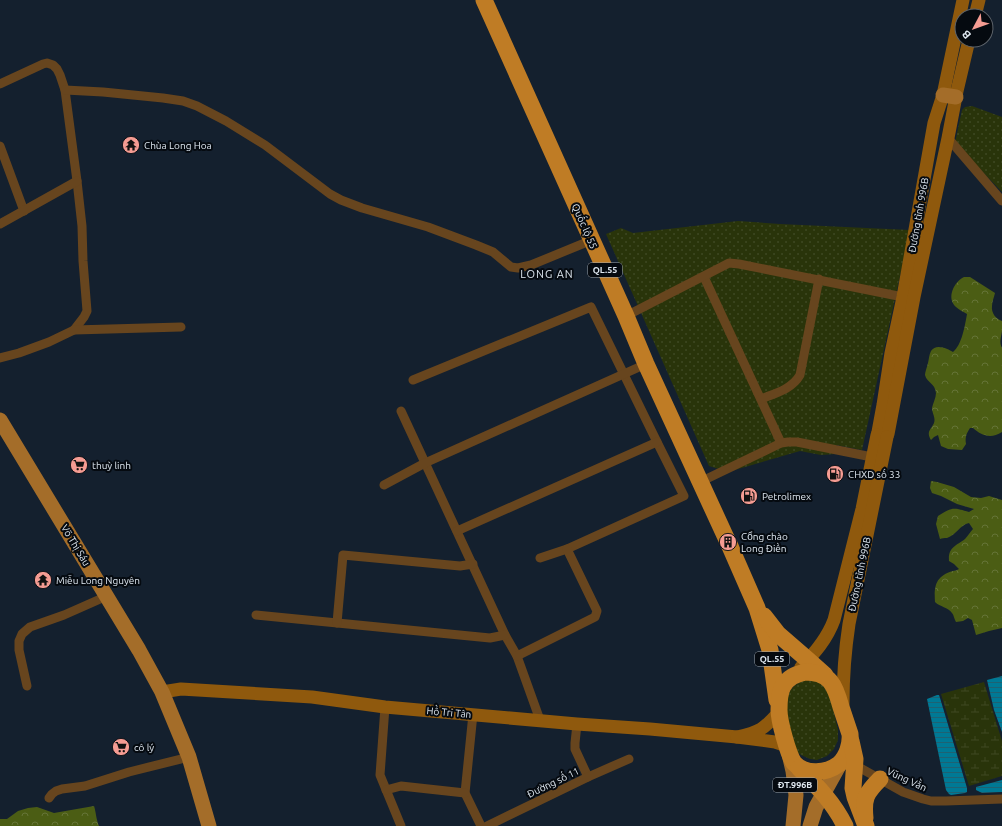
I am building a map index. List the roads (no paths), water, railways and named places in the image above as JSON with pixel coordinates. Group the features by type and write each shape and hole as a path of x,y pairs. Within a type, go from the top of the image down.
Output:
{"highway":[{"name":"Quốc lộ 55","path":"484,0 626,316 646,364 757,608 770,650 779,712"},
{"name":"Quốc lộ 55","path":"757,608 778,634 829,680"},
{"path":"845,826 834,806 824,793 795,763 786,746 779,712 779,696 782,687 790,677 805,672 813,672 822,675 835,687 850,734 854,752 848,764 855,798 866,826"},
{"path":"795,763 803,769 813,772 823,772 848,764"},
{"path":"866,826 864,808 865,799 868,791 880,779"}],"main road":[{"name":"Đường tỉnh 996B","path":"843,713 845,646 882,434 914,297 948,138 950,96 963,0"},
{"name":"Đường tỉnh 996B","path":"790,677 818,650 828,634 834,620 862,509 872,457 882,434 883,405 891,353 903,297 934,123 950,96 966,48"},
{"name":"Võ Thị Sáu","path":"2,429 107,596 162,692 189,757 209,826"},
{"name":"Hồ Tri Tân","path":"162,692 181,689 312,698 385,707 738,737 775,742 786,746"},
{"path":"738,737 762,730 779,712"},
{"name":"ĐT.996B","path":"786,746 793,771 796,795 793,826"},
{"name":"ĐT.996B","path":"810,826 816,807 824,793 848,764"}],"street":[{"path":"0,84 32,68 47,63 53,65 57,69 65,90 82,226 87,311 74,330"},
{"path":"65,90 163,98 183,101 197,106 226,121 265,145 330,194 341,200 373,212 428,227 476,244 493,252 511,267 518,268 531,265 592,240"},
{"path":"948,138 1002,201"},
{"path":"0,146 24,211"},
{"path":"0,224 77,181"},
{"path":"626,316 729,263 903,297"},
{"path":"704,277 781,443"},
{"path":"761,399 791,386 797,381 800,375 819,280"},
{"path":"413,380 591,307 684,496 567,549 540,558"},
{"path":"0,358 49,342 74,330 181,327"},
{"path":"384,485 425,463 646,364"},
{"path":"401,411 505,634 517,656 540,720"},
{"path":"457,531 657,442"},
{"path":"700,482 781,443 797,442 872,457"},
{"path":"517,656 595,617 597,611 567,549"},
{"path":"337,623 343,555 460,566 473,564"},
{"path":"27,686 19,650 19,641 22,634 30,627 64,615 107,596"},
{"path":"256,615 490,638 505,634"},
{"path":"385,707 380,775 400,826"},
{"path":"472,714 464,792 481,826"},
{"path":"577,724 574,743 575,749 588,777"},
{"path":"49,798 56,791 62,789 85,786 129,772 189,757"},
{"name":"Đường số 11","path":"487,826 588,777 629,759"},
{"name":"Vũng Vằn","path":"848,764 911,795 931,801 1002,799"},
{"path":"386,790 401,786 464,792"}],"water":[{"path":"1002,676 1002,732 994,710 987,680"},
{"path":"939,695 940,698 967,788 967,792 965,793 951,795 946,790 927,699"},
{"path":"1002,780 1002,792 982,793 976,790 976,787"}],"place":[{"name":"Chùa Long Hoa","path":"131,145"},
{"name":"thuỳ linh","path":"79,465"},
{"name":"CHXD số 33","path":"835,474"},
{"name":"Petrolimex","path":"749,496"},
{"name":"Cổng chào Long Điền","path":"728,542"},
{"name":"Miễu Long Nguyên","path":"43,580"},
{"name":"cô lý","path":"121,747"}],"district":[{"name":"LONG AN","path":"547,274"}]}
